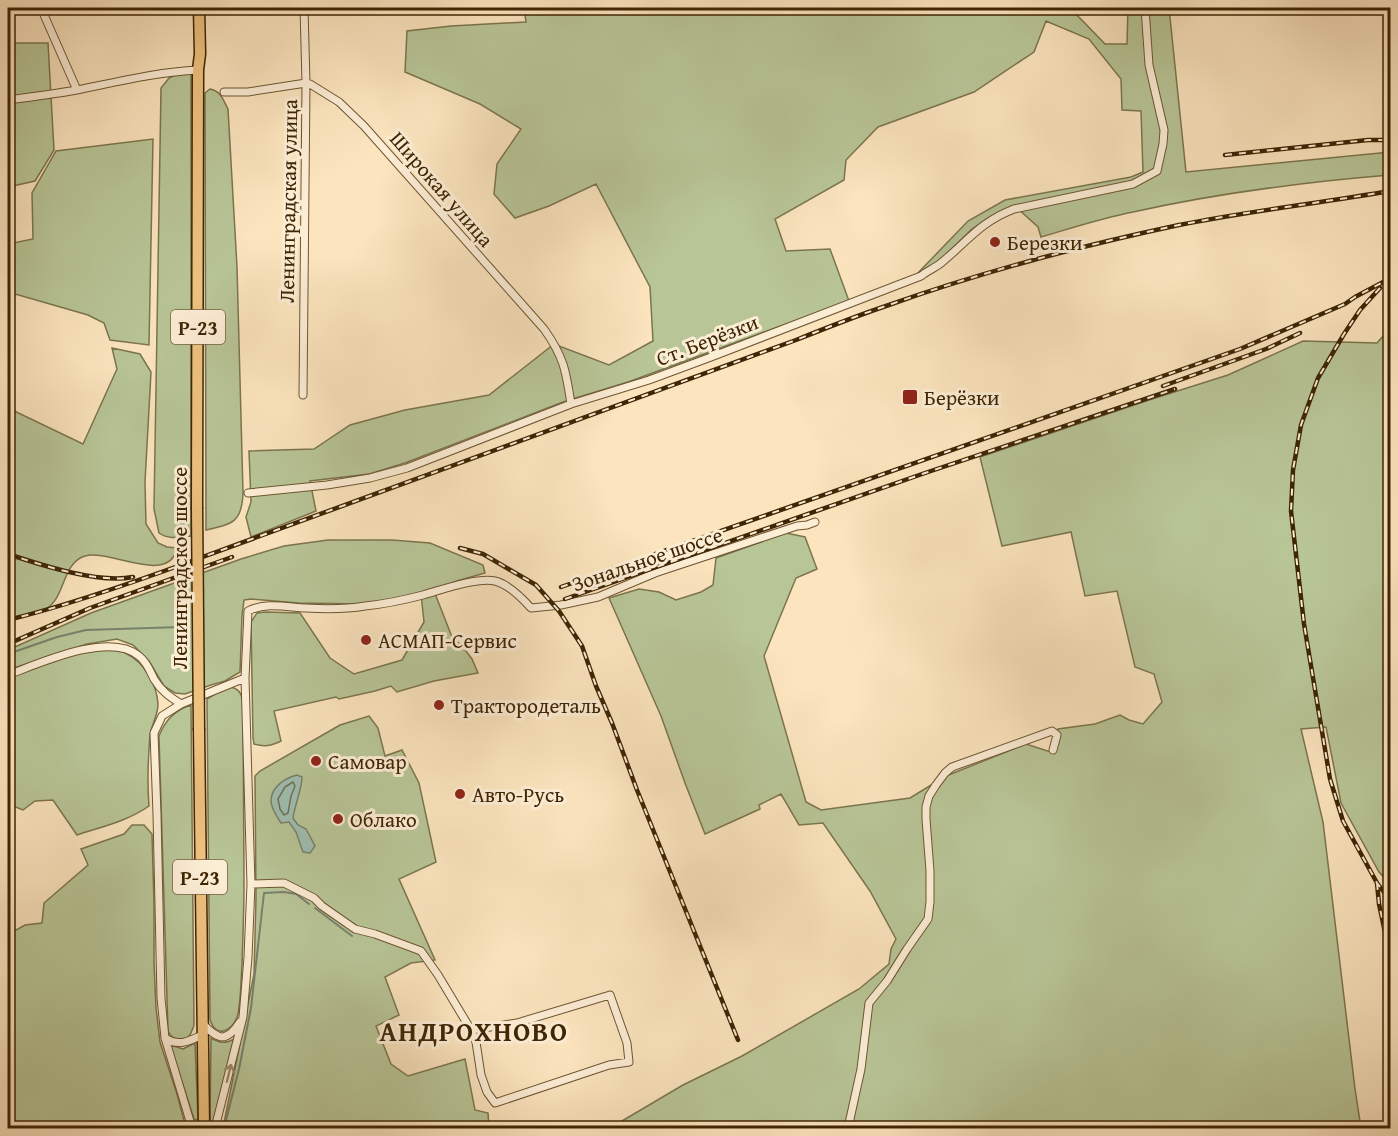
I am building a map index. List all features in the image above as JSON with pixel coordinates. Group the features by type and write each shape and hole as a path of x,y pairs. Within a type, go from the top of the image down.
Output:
{"highway":[{"name":"Ленинградское шоссе","path":"200,8 197,507 204,1128"}],"street":[{"path":"41,8 77,90"},
{"name":"Ленинградская улица","path":"303,395 306,83 304,8"},
{"name":"Ст. Берёзки","path":"248,493 378,477 407,468 571,404 649,380 921,276 939,264 974,231 1003,213 1133,184 1157,171 1164,130 1149,65 1145,8"},
{"path":"8,100 178,71 198,70"},
{"path":"224,92 248,92 306,83"},
{"name":"Широкая улица","path":"306,83 339,102 364,126 544,329 566,368 571,404"},
{"name":"Зональное шоссе","path":"245,678 248,612 256,607 282,605 306,608 363,607 402,600 454,585 485,580 495,581 505,586 531,608 561,605 598,597 656,573 815,522"},
{"path":"8,675 66,654 107,646 121,647 133,651 142,658 165,693 181,704"},
{"path":"192,1128 165,1038 161,998 154,733 162,716 181,704 245,678 251,884 248,957 243,1017 216,1128"},
{"path":"848,1128 861,1069 869,1003 887,981 928,919 930,871 926,807 929,796 952,767 1052,732 1057,735 1053,750"},
{"path":"251,884 284,883 314,898 355,929 421,951 471,1030 476,1042 481,1075 487,1092 495,1104 609,1065 629,1062 627,1043 610,995 517,1023 471,1030"},
{"path":"202,1023 212,1034 226,1037 233,1034 243,1017"},
{"path":"165,1038 177,1044 202,1035"}],"green space":[{"path":"524,8 1076,8 1075,13 1105,44 1127,44 1128,8 1169,8 1186,172 1390,152 1390,175 1294,185 1197,199 1110,217 1041,237 1038,227 1015,206 988,218 972,229 938,262 916,275 968,221 1005,200 1131,177 1143,172 1141,111 1122,110 1121,79 1089,39 1046,21 1034,52 974,92 878,127 846,160 844,180 775,219 786,251 830,249 849,301 628,382 563,402 405,463 369,474 310,481 316,511 251,537 246,517 251,502 249,451 314,449 350,425 405,410 489,395 554,344 609,365 653,341 650,287 596,184 549,206 515,218 494,194 497,164 521,129 480,104 405,72 407,31 526,22"},
{"path":"8,43 48,43 54,150 35,181 8,187"},
{"path":"177,74 191,74 191,536 175,538 159,533 154,509 161,88 169,78"},
{"path":"210,89 219,94 228,109 237,267 243,493 241,510 234,520 223,526 206,530 205,93"},
{"path":"153,139 149,345 110,340 104,323 88,315 8,292 8,244 33,239 32,193 56,151"},
{"path":"1390,328 1390,884 1379,872 1341,803 1326,727 1301,729 1323,822 1361,1128 610,1128 683,1085 742,1056 859,989 889,964 891,949 896,939 870,891 823,823 799,825 781,794 759,805 760,809 705,834 661,716 609,598 639,589 659,592 676,600 701,592 713,585 716,558 786,533 805,537 817,569 796,578 764,656 806,802 821,810 910,798 946,776 1026,744 1054,753 1058,729 1095,724 1120,715 1143,724 1162,702 1154,674 1135,667 1117,591 1085,596 1071,532 1002,546 980,457 1228,375 1303,341 1377,343"},
{"path":"112,348 140,354 151,372 145,482 146,524 158,543 177,548 172,559 163,564 137,564 96,555 85,556 72,566 51,605 40,612 8,619 8,408 83,444 117,369"},
{"path":"328,540 392,540 430,543 483,565 485,573 434,591 452,637 472,659 478,673 434,681 397,692 391,686 339,699 336,697 274,711 281,741 268,746 254,744 251,622 257,613 300,613 330,658 354,674 402,660 424,622 421,594 363,604 244,600 240,672 225,681 185,694 175,693 164,686 149,661 133,645 117,639 87,644 8,670 8,650 91,613 241,559 284,546"},
{"path":"99,649 121,651 133,658 149,675 155,689 158,704 150,735 149,806 123,820 77,835 53,800 35,801 23,810 8,804 8,678 75,654"},
{"path":"229,687 240,692 243,704 243,923 238,1014 229,1029 220,1031 212,1026 210,1019 207,699"},
{"path":"191,705 194,1025 190,1035 181,1040 175,1039 168,1031 159,736 171,716"},
{"path":"369,716 378,728 385,756 402,750 419,783 436,862 399,879 435,960 411,963 385,977 399,1015 376,1026 391,1064 408,1076 465,1059 475,1110 488,1113 489,1128 223,1128 254,974 255,776 340,725"},
{"path":"132,825 144,825 152,834 156,1008 160,1042 186,1128 8,1128 8,933 25,925 42,923 44,903 88,865 81,849 124,834"},
{"path":"211,1038 222,1042 234,1039 212,1128 210,1128"},
{"path":"195,1043 197,1120 194,1119 170,1045 183,1049"}],"water":[{"path":"297,775 302,777 302,782 293,818 298,825 306,829 315,846 310,853 303,852 296,832 289,822 281,823 271,804 276,787 288,778"}],"waterway":[{"path":"8,654 57,637 86,630 181,627"},
{"path":"224,1128 251,1008 264,893 296,894 309,904"},
{"path":"315,908 352,936"}],"railway":[{"path":"1225,155 1368,140 1390,140"},
{"path":"8,620 76,601 144,578 864,314 958,282 1068,251 1179,225 1390,191"},
{"path":"561,587 1240,349 1345,304 1387,280"},
{"path":"1380,288 1360,310 1318,378 1301,425 1293,470 1291,511 1304,624 1330,779 1343,821 1377,883 1390,900"},
{"path":"1163,386 1266,349 1300,333"},
{"path":"565,599 925,473 1175,389"},
{"path":"460,548 483,554 536,585 559,611 582,646 637,790 738,1040"},
{"path":"8,554 87,576 133,577"},
{"path":"8,644 90,608 232,557"},
{"path":"1377,883 1390,956"}],"place":[{"name":"Березки","path":"995,242"},
{"name":"Берёзки","path":"910,397"},
{"name":"АСМАП-Сервис","path":"366,640"},
{"name":"Трактородеталь","path":"439,705"},
{"name":"Самовар","path":"316,761"},
{"name":"Авто-Русь","path":"460,794"},
{"name":"Облако","path":"338,819"}],"district":[{"name":"АНДРОХНОВО","path":"474,1031"}]}
